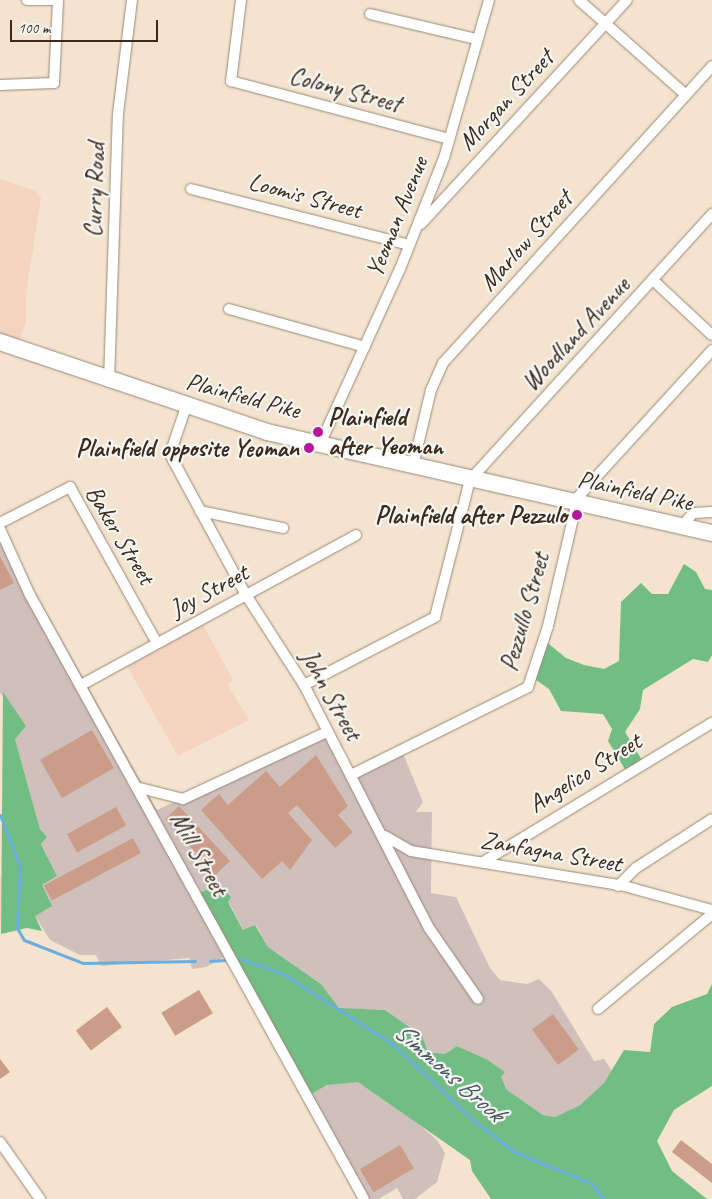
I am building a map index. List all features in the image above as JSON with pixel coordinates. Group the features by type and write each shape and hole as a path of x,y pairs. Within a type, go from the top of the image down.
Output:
{"main road":[{"name":"Plainfield Pike","path":"0,342 109,382 267,432 321,442 470,480 712,534"}],"street":[{"path":"0,85 54,82 58,0 27,0"},
{"name":"Curry Road","path":"109,382 118,114 132,0"},
{"name":"Colony Street","path":"241,0 231,81 449,139"},
{"name":"Yeoman Avenue","path":"321,442 365,347 408,245 417,229 449,139 489,0"},
{"path":"579,0 686,95"},
{"name":"Morgan Street","path":"417,229 627,0"},
{"path":"370,14 478,39"},
{"name":"Marlow Street","path":"413,466 431,390 443,363 712,66"},
{"name":"Loomis Street","path":"191,189 408,245"},
{"name":"Woodland Avenue","path":"470,480 654,281 712,214"},
{"path":"654,281 712,335"},
{"path":"229,309 365,347"},
{"path":"576,504 578,497 712,350"},
{"name":"John Street","path":"186,407 170,454 246,596 304,685 327,732 384,836 429,928 478,999"},
{"path":"304,685 434,617 470,480"},
{"name":"Baker Street","path":"0,524 70,487 157,643"},
{"name":"Pezzullo Street","path":"351,775 528,687 548,626 576,504"},
{"path":"200,511 283,528"},
{"path":"681,527 693,513 712,512"},
{"name":"Mill Street","path":"0,529 30,595 140,788 364,1199"},
{"name":"Joy Street","path":"82,684 356,535"},
{"name":"Angelico Street","path":"482,862 712,723"},
{"path":"140,788 183,799 327,732"},
{"path":"618,886 636,868 712,819"},
{"name":"Zanfagna Street","path":"384,836 411,851 618,886 712,910"},
{"path":"598,1009 712,914"},
{"path":"0,1142 40,1199"}],"shaded area":[{"path":"0,179 35,191 41,198 26,294 26,323 16,347 0,343"},
{"path":"0,530 157,810 323,733 348,771 402,751 423,802 416,812 432,812 431,893 456,897 490,968 500,980 527,984 539,979 552,992 594,1061 604,1059 612,1071 604,1083 580,1105 555,1117 543,1115 506,1089 486,1059 457,1046 445,1054 428,1052 419,1035 385,1010 339,1009 321,984 268,947 256,925 244,931 219,884 229,954 206,967 192,969 189,958 101,966 96,955 80,955 50,940 35,916 42,885 57,876 41,843 47,837 40,829 15,739 12,705 0,693"},
{"path":"201,621 233,680 227,684 249,720 178,756 124,661"},
{"path":"0,876 3,882 0,934"},
{"path":"346,1081 358,1082 395,1104 437,1140 445,1153 437,1182 415,1199 403,1199 397,1188 379,1199 364,1199 308,1096 327,1085"}],"green space":[{"path":"684,564 696,572 705,589 712,590 712,655 708,662 693,659 643,690 640,709 625,732 643,762 626,771 608,741 612,729 603,714 561,711 549,689 532,677 544,640 566,658 584,665 604,669 619,661 621,602 641,583 652,594 668,594"},
{"path":"3,692 26,726 15,739 40,829 47,837 41,844 57,876 42,885 52,906 35,916 42,931 27,928 1,934"},
{"path":"219,884 231,897 228,902 243,930 255,925 268,947 321,984 339,1008 385,1010 422,1036 428,1052 445,1054 457,1046 486,1059 505,1072 501,1077 506,1089 543,1115 555,1117 580,1105 604,1083 624,1050 650,1052 654,1024 672,1007 707,994 712,984 712,1086 674,1110 657,1141 672,1171 707,1199 491,1199 472,1171 470,1160 358,1082 327,1085 308,1096 200,893"}],"building":[{"path":"0,556 14,583 0,590"},
{"path":"92,730 114,768 62,798 40,760"},
{"path":"316,755 348,806 338,815 353,832 335,848 297,805 288,813 312,840 290,870 282,861 262,879 201,810 219,794 228,805 266,771 280,787"},
{"path":"179,806 230,861 210,880 202,871 208,866 165,819"},
{"path":"116,807 126,825 77,853 67,834"},
{"path":"133,838 141,853 52,900 44,885"},
{"path":"199,990 213,1013 175,1036 161,1013"},
{"path":"107,1007 122,1027 91,1050 76,1030"},
{"path":"553,1014 579,1050 558,1065 532,1029"},
{"path":"0,1059 10,1072 0,1079"},
{"path":"681,1140 712,1164 712,1183 672,1152"},
{"path":"400,1145 414,1168 374,1192 360,1169"}],"waterway":[{"name":"Simmons Brook","path":"0,815 20,866 17,928 24,940 83,963 195,961"},
{"name":"Simmons Brook","path":"242,959 282,973 394,1045 472,1119 515,1152 591,1183 604,1199"},
{"name":"Simmons Brook","path":"210,961 225,960"}],"place":[{"name":"Plainfield after Yeoman","path":"318,432"},
{"name":"Plainfield opposite Yeoman","path":"309,448"},
{"name":"Plainfield after Pezzulo","path":"577,515"}]}
